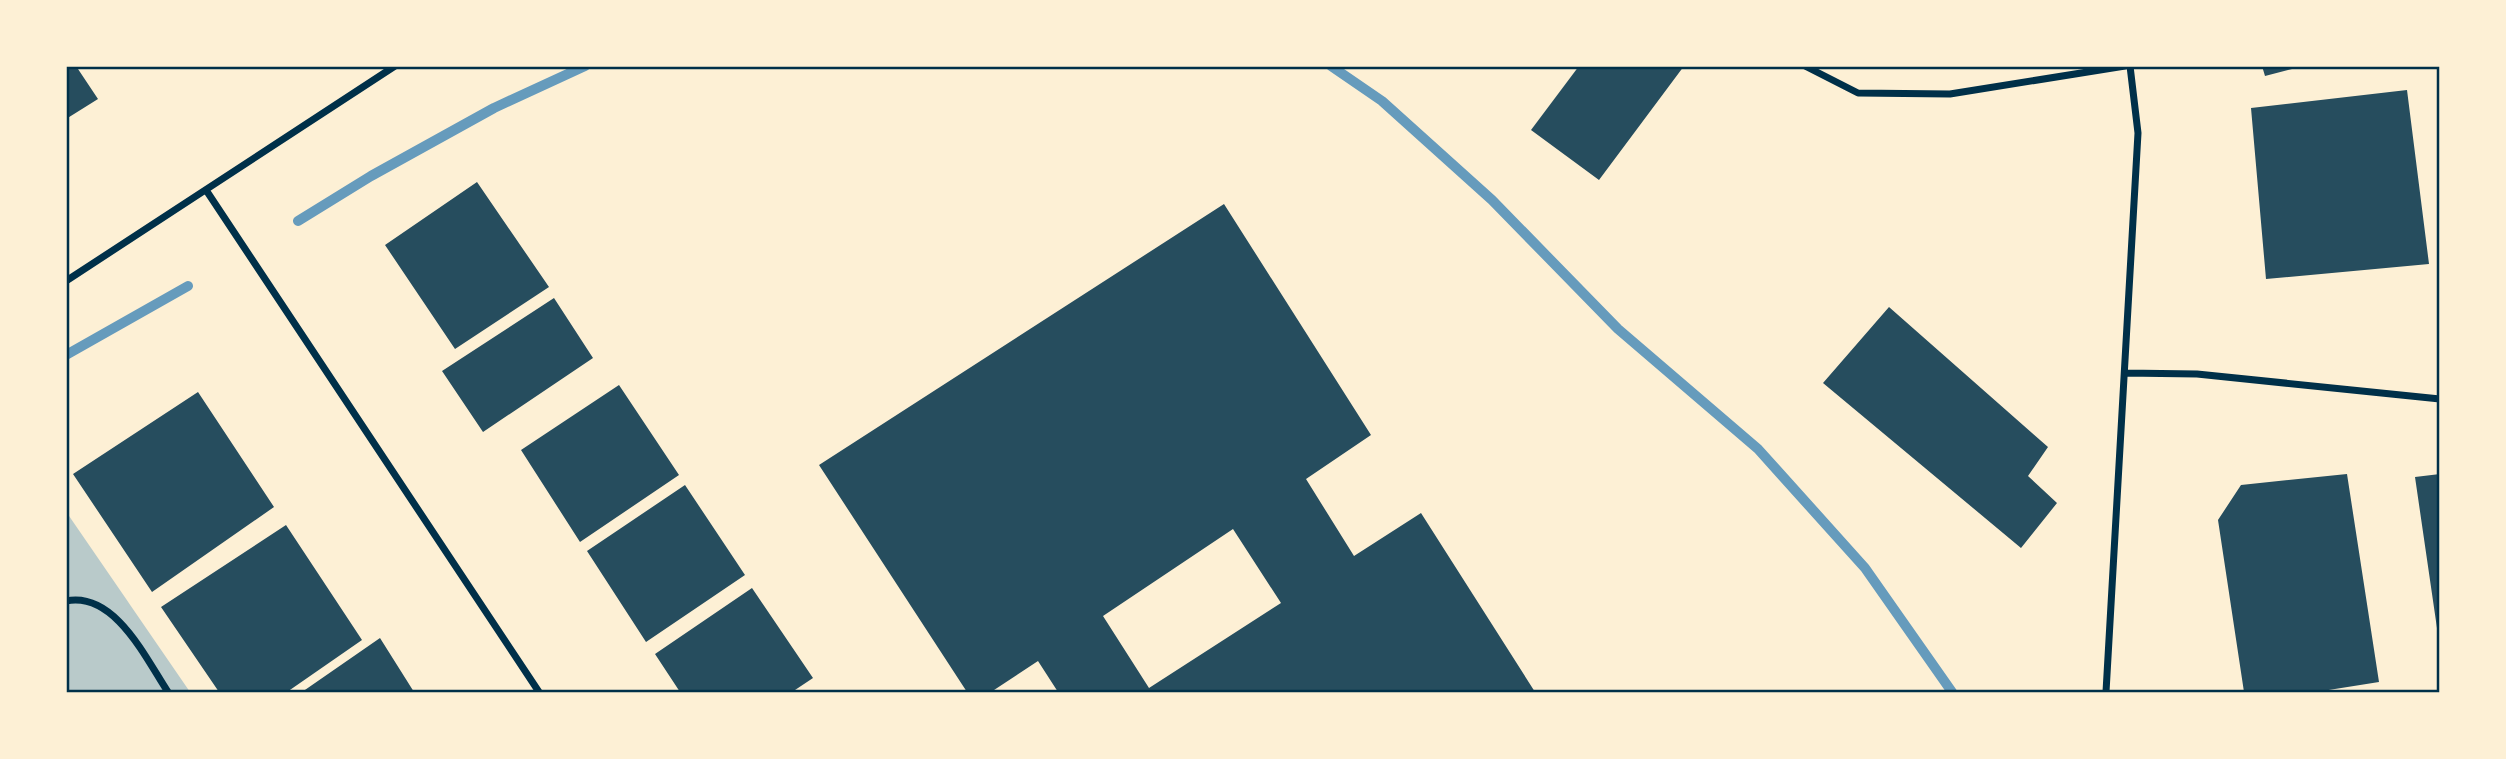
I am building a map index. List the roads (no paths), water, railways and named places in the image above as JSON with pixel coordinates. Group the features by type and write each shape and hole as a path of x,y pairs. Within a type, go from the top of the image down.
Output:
{"street":[{"path":"66,281 395,66"},
{"path":"1805,66 1858,93 1950,94 2127,66 2138,134 2106,692"},
{"path":"206,190 539,692"},
{"path":"2125,373 2197,374 2440,399"},
{"path":"66,601 84,600 100,605 116,617 168,692"}],"waterway":[{"path":"298,221 371,176 494,108 585,66"},
{"path":"1331,66 1382,101 1492,200 1618,329 1758,449 1865,568 1952,692"},
{"path":"66,355 188,286"}]}
